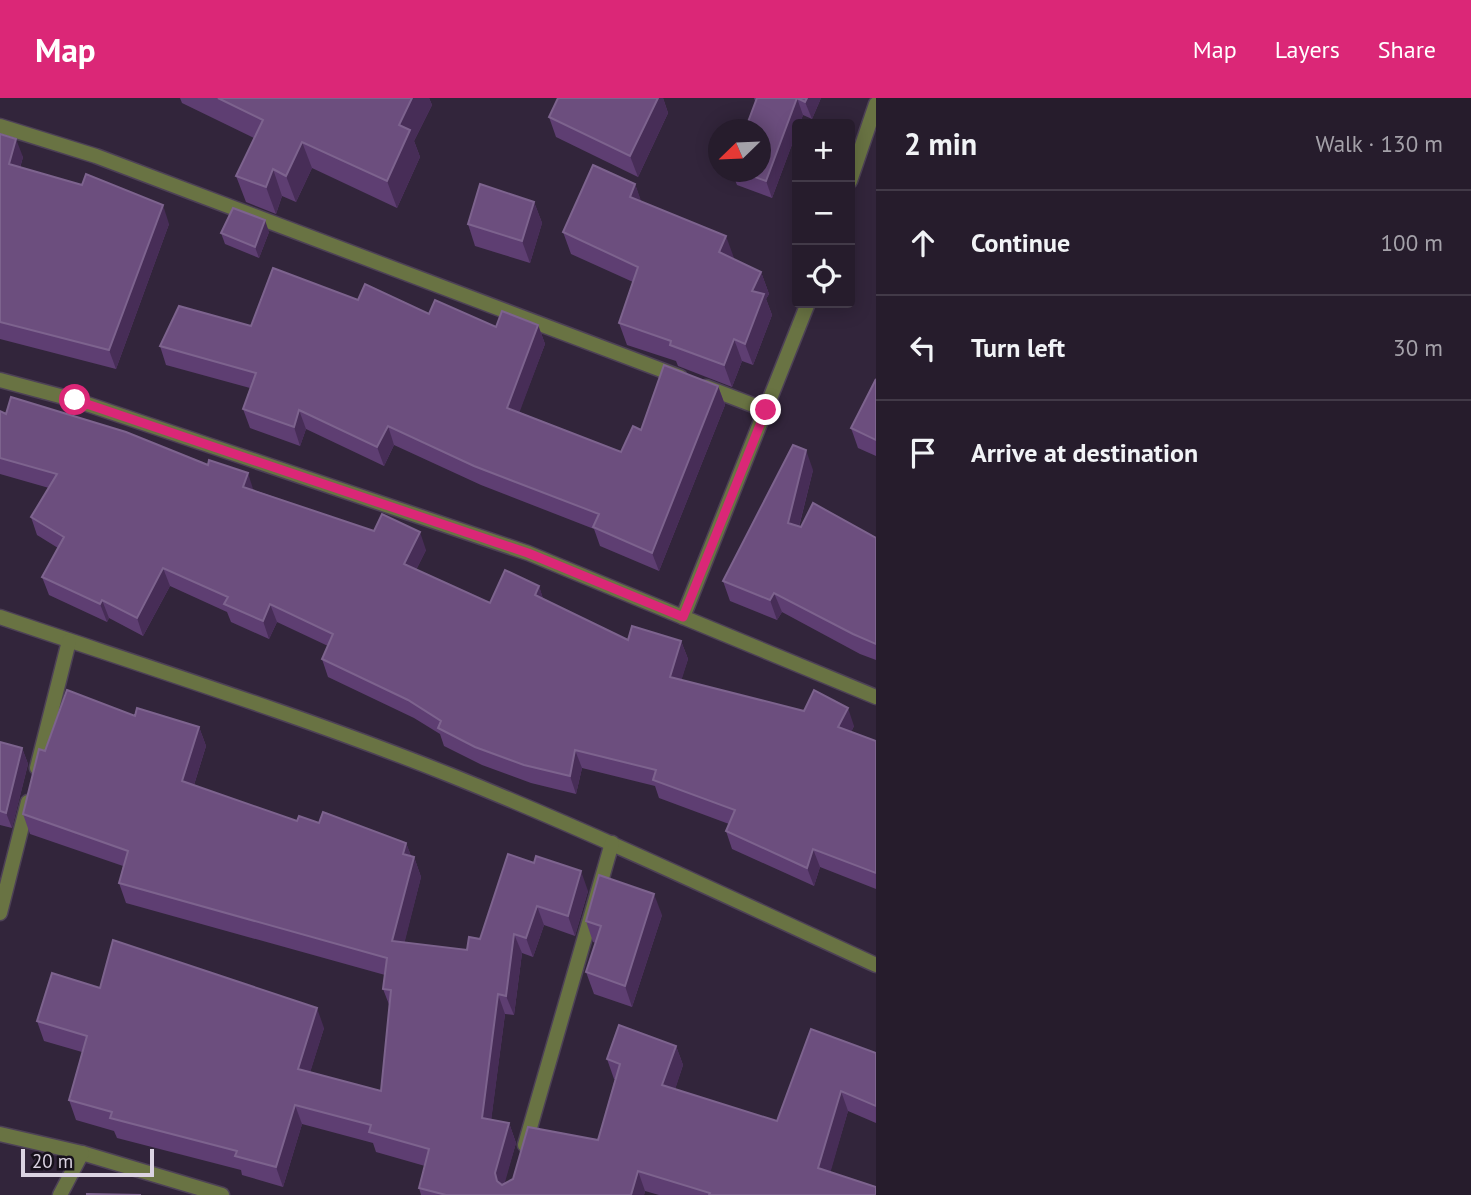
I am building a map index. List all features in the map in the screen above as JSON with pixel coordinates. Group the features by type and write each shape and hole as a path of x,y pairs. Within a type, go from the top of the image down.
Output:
{"street":[{"path":"855,166 876,104"},
{"path":"0,126 96,156 766,410"},
{"path":"683,617 806,308"},
{"path":"0,380 75,400 528,553 876,697"},
{"path":"0,617 181,677 449,775 611,843 876,965"},
{"path":"0,912 69,641"},
{"path":"522,1156 611,843"},
{"path":"0,1134 82,1153 222,1195"},
{"path":"60,1195 82,1153"}],"building":[{"path":"218,98 412,98 399,125 410,130 387,181 302,142 286,176 273,169 266,187 236,176 263,120"},
{"path":"558,98 658,98 630,156 549,117"},
{"path":"757,98 797,98 771,168 771,119 749,119"},
{"path":"0,134 16,139 9,164 82,185 86,174 163,205 109,350 0,322"},
{"path":"593,165 635,184 630,197 726,236 719,252 761,272 752,291 764,294 745,344 734,339 724,365 670,345 671,341 619,323 638,267 563,232"},
{"path":"480,184 534,202 522,241 468,224"},
{"path":"233,208 265,220 255,247 221,233"},
{"path":"273,268 358,300 365,284 429,314 435,300 496,327 502,311 538,325 507,408 621,452 633,426 641,430 664,365 718,386 652,553 593,527 599,514 474,466 388,426 377,447 299,410 294,427 243,409 256,373 160,346 179,306 251,326"},
{"path":"876,379 876,440 851,428"},
{"path":"11,397 126,432 208,465 209,460 248,473 243,487 374,531 382,514 420,532 404,564 490,603 505,570 539,586 535,595 628,640 632,626 681,641 670,677 804,711 814,690 848,708 838,727 876,741 876,873 813,849 807,868 726,831 735,810 653,780 656,770 575,750 570,776 524,765 475,747 438,728 441,721 408,700 322,659 333,634 270,604 263,621 224,604 228,597 163,568 137,618 102,600 100,604 42,577 64,537 31,517 57,474 0,458 0,411 6,414"},
{"path":"793,445 806,450 788,523 801,527 813,503 876,538 876,644 774,593 770,600 723,581"},
{"path":"67,690 135,716 137,708 199,727 182,781 297,821 299,816 319,823 323,812 406,843 403,854 414,857 392,941 467,950 469,937 480,939 508,854 534,863 536,856 581,871 568,916 537,906 526,938 514,934 506,996 498,994 482,1118 509,1123 495,1173 497,1181 502,1185 513,1179 528,1127 598,1140 620,1064 607,1059 619,1025 676,1046 662,1085 777,1121 811,1029 876,1053 876,1106 841,1091 818,1168 876,1187 876,1195 709,1195 710,1193 638,1171 631,1195 446,1195 419,1188 429,1149 369,1132 371,1125 295,1105 276,1167 235,1156 237,1151 110,1118 112,1112 69,1100 87,1036 37,1021 52,973 100,988 113,940 317,1008 298,1069 381,1091 391,990 383,989 387,958 119,883 128,851 23,814 39,749 45,751"},
{"path":"0,742 22,748 6,813 0,811"},
{"path":"599,875 654,894 625,986 586,972 601,926 586,921"}],"route":[{"path":"75,400 528,553 683,617 766,410"}]}
